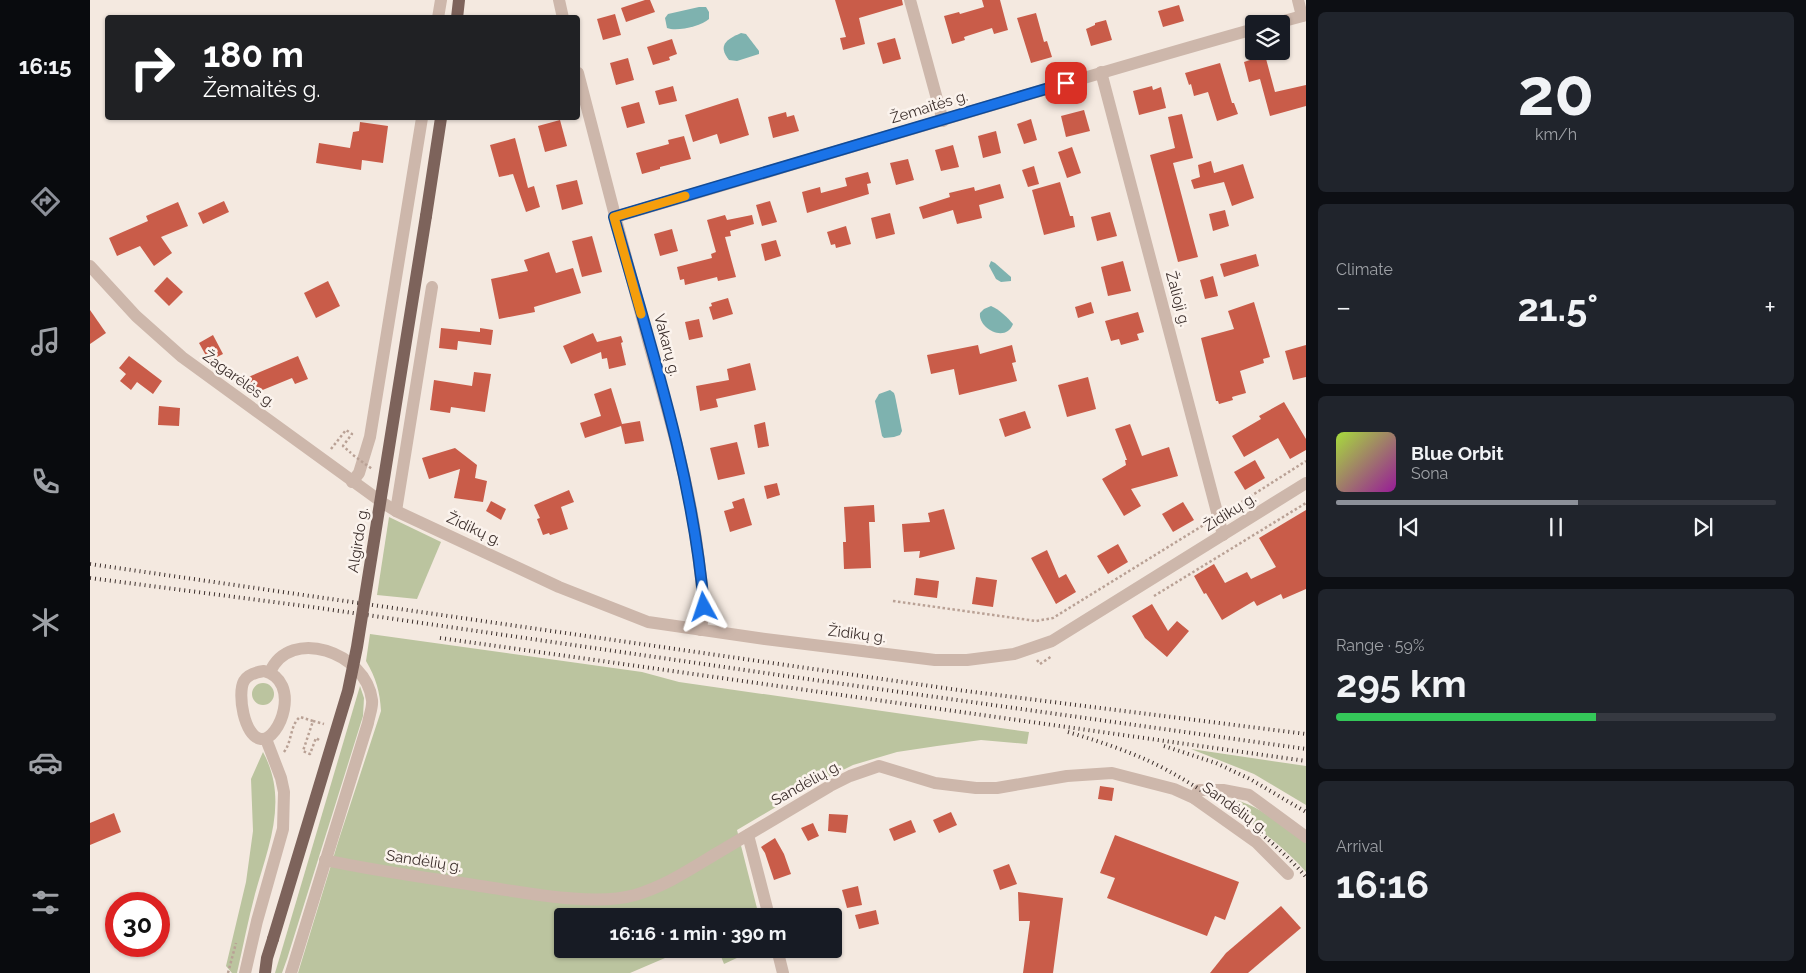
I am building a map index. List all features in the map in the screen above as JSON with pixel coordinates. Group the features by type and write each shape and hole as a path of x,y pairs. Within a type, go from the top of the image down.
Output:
{"main road":[{"path":"456,15 459,0"},
{"name":"Algirdo g.","path":"265,973 267,958 350,682 441,120"},
{"name":"Algirdo g.","path":"259,973 267,958"}],"street":[{"path":"438,15 440,0"},
{"path":"558,0 562,15"},
{"path":"910,0 943,121"},
{"path":"1290,19 1304,15 1298,0"},
{"name":"Žemaitės g.","path":"614,217 943,121 1101,72 1245,32"},
{"name":"Žalioji g.","path":"1101,72 1223,535"},
{"name":"Vakarų g.","path":"580,81 614,217 673,431 686,487 696,538 704,607 701,630"},
{"path":"352,482 359,473 370,437 422,120"},
{"name":"Žagarėlės g.","path":"90,266 136,316 182,357 383,503"},
{"path":"396,511 432,287"},
{"name":"Židikų g.","path":"383,503 396,511 559,587 648,622 935,660 967,660 1014,654 1052,641 1306,483"},
{"path":"270,672 275,662 283,655 306,648 327,650 346,659 361,673 369,688 372,702 368,723 290,973"},
{"path":"264,671 270,672 282,683 285,692 279,724 272,735 266,739 254,737 248,726 242,707 241,691 243,682 252,674 264,671"},
{"path":"246,973 257,921 283,829 284,792 266,739"},
{"name":"Sandėlių g.","path":"325,860 353,866 538,894 616,899 634,895 671,881 830,786 850,776 879,766 935,783 976,788 997,788 1067,776 1112,773 1174,789 1194,798 1256,842 1288,874"},
{"path":"1194,798 1199,790 1223,790 1248,795 1306,837"},
{"path":"748,835 767,908"},
{"path":"779,958 783,973"}],"path":[{"path":"331,450 346,430 352,434 343,446 375,472"},
{"path":"893,601 1036,621 1053,618 1306,462"},
{"path":"273,756 284,752 288,746 296,720 300,717 314,721 303,751 310,754 316,738 323,741"},
{"path":"228,973 238,939"}],"green space":[{"path":"389,517 441,542 417,599 377,595"},
{"path":"370,634 642,672 679,682 1029,732 1027,744 981,740 897,752 853,765 813,785 737,830 757,908 554,908 554,958 665,958 630,973 298,973 381,711 377,685 366,661"},
{"path":"263,683 271,686 274,694 271,702 263,705 255,702 252,694 255,686"},
{"path":"360,686 364,698 363,716 287,959 282,973 275,973"},
{"path":"1191,749 1306,766 1306,805 1254,774"},
{"path":"263,752 271,770 275,788 274,823 252,904 237,973 232,973 226,966 246,882 253,831 251,779"},
{"path":"1222,797 1245,803 1267,814 1306,843 1306,872 1275,842 1217,798"},
{"path":"722,958 737,958 724,964"}],"water":[{"path":"706,7 709,12 709,19 705,22 683,29 667,28 665,18 668,14"},
{"path":"741,33 746,34 759,51 759,54 737,61 729,60 725,55 725,43"},
{"path":"991,261 1011,277 1011,281 1001,282 996,279 989,266"},
{"path":"991,306 1000,311 1013,324 1005,333 993,332 983,324 980,313"},
{"path":"890,390 895,396 902,431 900,435 884,438 875,401 879,394"}],"building":[{"path":"650,0 655,12 626,22 621,8"},
{"path":"835,0 902,0 903,5 859,18 865,44 843,50 840,38 846,37"},
{"path":"982,0 1000,0 1008,30 994,34 992,28 964,37 965,40 952,44 944,16 959,12 960,14 984,7"},
{"path":"1179,5 1184,21 1163,27 1158,11"},
{"path":"1036,13 1044,42 1047,41 1052,57 1031,63 1017,18"},
{"path":"615,14 621,35 603,40 597,19"},
{"path":"1106,20 1112,40 1091,46 1086,29 1095,25 1095,23"},
{"path":"895,38 901,59 883,64 877,43"},
{"path":"672,39 677,54 669,57 670,60 653,65 647,47"},
{"path":"628,58 634,80 616,85 610,63"},
{"path":"1266,60 1275,92 1306,85 1306,106 1270,116 1260,79 1249,82 1244,62"},
{"path":"1220,63 1232,103 1234,103 1238,114 1217,121 1208,92 1194,96 1191,84 1189,85 1185,73"},
{"path":"673,86 677,101 659,105 655,91"},
{"path":"1152,86 1153,90 1161,87 1166,108 1139,115 1133,91"},
{"path":"738,98 749,135 720,144 717,134 693,142 685,115"},
{"path":"639,102 645,123 627,128 621,107"},
{"path":"1084,110 1090,131 1066,137 1061,116"},
{"path":"786,112 787,117 794,115 799,131 773,138 768,117"},
{"path":"1182,114 1193,158 1173,163 1198,257 1178,262 1150,155 1175,148 1168,117"},
{"path":"1031,119 1037,140 1024,144 1017,124"},
{"path":"560,120 567,146 545,152 538,126"},
{"path":"360,122 388,126 383,163 362,160 361,170 316,163 319,143 350,148 353,132 359,131"},
{"path":"996,131 1001,153 983,158 978,136"},
{"path":"684,136 691,159 642,174 636,153 669,144 668,140"},
{"path":"515,138 528,188 534,186 540,207 526,212 513,174 499,177 490,145"},
{"path":"953,145 959,167 941,171 935,150"},
{"path":"1072,147 1081,173 1067,178 1058,152"},
{"path":"908,159 914,180 896,185 890,163"},
{"path":"1211,161 1214,173 1243,164 1254,198 1232,206 1224,182 1194,189 1191,180 1200,177 1198,165"},
{"path":"1034,166 1039,184 1028,187 1022,170"},
{"path":"868,172 871,183 867,184 869,194 807,213 802,192 820,187 821,193 847,186 845,178"},
{"path":"577,180 583,204 562,210 556,185"},
{"path":"1060,182 1070,216 1073,216 1075,227 1044,235 1032,190"},
{"path":"1000,184 1004,198 979,205 982,218 957,224 953,210 923,219 919,207 950,197 949,193 974,187 975,191"},
{"path":"224,201 229,212 203,224 198,213"},
{"path":"770,201 777,222 762,226 756,205"},
{"path":"178,202 188,226 161,237 172,253 154,266 140,246 117,256 109,238 148,221 146,216"},
{"path":"1225,210 1229,226 1213,231 1209,214"},
{"path":"1110,212 1117,236 1097,241 1091,217"},
{"path":"890,213 895,234 876,239 871,218"},
{"path":"725,215 727,220 752,215 754,224 730,231 731,236 725,237 736,277 718,281 717,277 685,285 684,279 680,280 677,267 712,258 711,254 716,252 707,220"},
{"path":"846,226 851,244 836,248 835,244 831,245 827,232"},
{"path":"672,229 678,251 660,256 654,234"},
{"path":"592,236 602,272 582,277 572,241"},
{"path":"776,240 781,256 765,261 761,244"},
{"path":"549,252 556,273 573,268 581,293 534,307 535,312 499,319 491,279 528,271 524,260"},
{"path":"1256,254 1259,266 1224,277 1220,264"},
{"path":"1123,261 1131,291 1108,296 1101,267"},
{"path":"1213,276 1218,296 1205,299 1200,280"},
{"path":"167,277 183,292 169,306 154,291"},
{"path":"328,281 340,306 316,318 304,293"},
{"path":"728,298 733,314 713,320 709,307 712,306 711,303"},
{"path":"1091,302 1094,313 1078,318 1075,307"},
{"path":"1254,302 1270,357 1263,359 1264,363 1240,371 1246,393 1232,397 1233,400 1219,404 1216,401 1201,338 1234,329 1228,311"},
{"path":"90,310 106,333 90,344"},
{"path":"1138,312 1144,332 1137,334 1139,340 1121,345 1119,339 1111,341 1105,321"},
{"path":"699,319 703,337 689,340 685,322"},
{"path":"441,328 480,332 480,328 493,330 491,345 458,341 457,350 439,348"},
{"path":"593,333 597,342 621,336 626,365 609,369 607,358 602,359 601,352 571,364 563,346"},
{"path":"213,335 223,354 209,361 199,343"},
{"path":"978,345 980,354 1012,345 1016,362 1012,363 1017,381 959,395 954,369 931,374 927,355"},
{"path":"1306,345 1306,377 1293,380 1285,351"},
{"path":"129,356 162,381 153,394 137,382 131,390 120,381 126,374 119,368"},
{"path":"298,356 308,379 295,384 292,378 253,394 246,378"},
{"path":"750,363 756,390 716,399 718,407 700,411 696,386 729,380 727,369"},
{"path":"474,372 491,374 485,412 451,407 450,413 430,410 434,380 472,386"},
{"path":"1088,377 1096,409 1067,417 1058,385"},
{"path":"611,388 622,424 640,421 644,441 625,444 621,426 585,438 580,423 601,416 594,394"},
{"path":"1284,402 1306,439 1306,450 1290,459 1278,438 1244,457 1232,436 1261,419 1259,416"},
{"path":"159,406 180,408 179,426 158,425"},
{"path":"1025,411 1031,428 1005,437 999,419"},
{"path":"765,422 769,446 758,448 754,425"},
{"path":"1130,424 1142,456 1169,447 1178,476 1131,489 1141,506 1124,516 1102,479 1126,465 1125,460 1127,460 1115,429"},
{"path":"737,442 745,474 718,480 710,448"},
{"path":"455,448 477,465 475,478 487,481 483,502 454,498 460,469 429,479 422,458"},
{"path":"1255,460 1265,478 1245,490 1234,472"},
{"path":"777,483 780,495 767,499 764,486"},
{"path":"569,490 574,502 561,507 568,529 550,535 549,533 543,535 537,519 540,518 534,505"},
{"path":"744,498 752,525 730,532 724,511 734,508 732,502"},
{"path":"491,501 506,509 501,520 486,511"},
{"path":"1183,502 1194,520 1173,532 1162,514"},
{"path":"874,505 875,522 869,522 871,568 844,569 843,542 846,542 844,507"},
{"path":"944,509 955,549 919,558 920,551 904,552 902,524 930,522 928,513"},
{"path":"1306,510 1306,589 1283,599 1281,594 1257,606 1254,601 1222,620 1194,576 1214,564 1225,583 1247,572 1251,579 1276,567 1259,538"},
{"path":"1118,544 1128,562 1108,574 1097,556"},
{"path":"1047,550 1059,578 1066,574 1076,592 1056,604 1031,558"},
{"path":"976,577 997,580 993,607 972,604"},
{"path":"916,578 939,581 937,598 914,595"},
{"path":"1152,604 1168,631 1177,621 1189,631 1167,657 1145,638 1132,616"},
{"path":"1100,786 1114,788 1112,801 1098,799"},
{"path":"951,812 957,825 939,833 933,820"},
{"path":"114,813 121,832 90,845 90,823"},
{"path":"829,814 848,815 846,833 828,831"},
{"path":"911,820 916,832 894,841 889,829"},
{"path":"813,823 819,836 808,841 801,828"},
{"path":"1115,835 1239,882 1225,920 1215,916 1207,936 1107,898 1115,878 1100,873"},
{"path":"775,838 784,854 791,874 774,880 765,853 761,847"},
{"path":"1009,864 1017,884 1000,890 993,870"},
{"path":"858,886 862,905 847,908 842,890"},
{"path":"1018,892 1063,898 1053,973 1023,973 1030,921 1019,921"},
{"path":"1281,906 1301,928 1248,973 1210,973 1226,953"},
{"path":"876,910 879,924 859,929 855,915"}],"railway":[{"path":"90,564 958,690 1306,734"},
{"path":"90,578 312,607 1306,749"},
{"path":"440,638 1306,761"},
{"path":"1068,732 1147,760 1211,796 1273,844 1306,877"},
{"path":"1164,746 1216,763 1250,779 1306,812"}],"slow traffic":[{"path":"641,314 614,217 685,196"}],"route":[{"path":"704,607 696,538 686,487 673,431 614,217 1066,83"}]}
